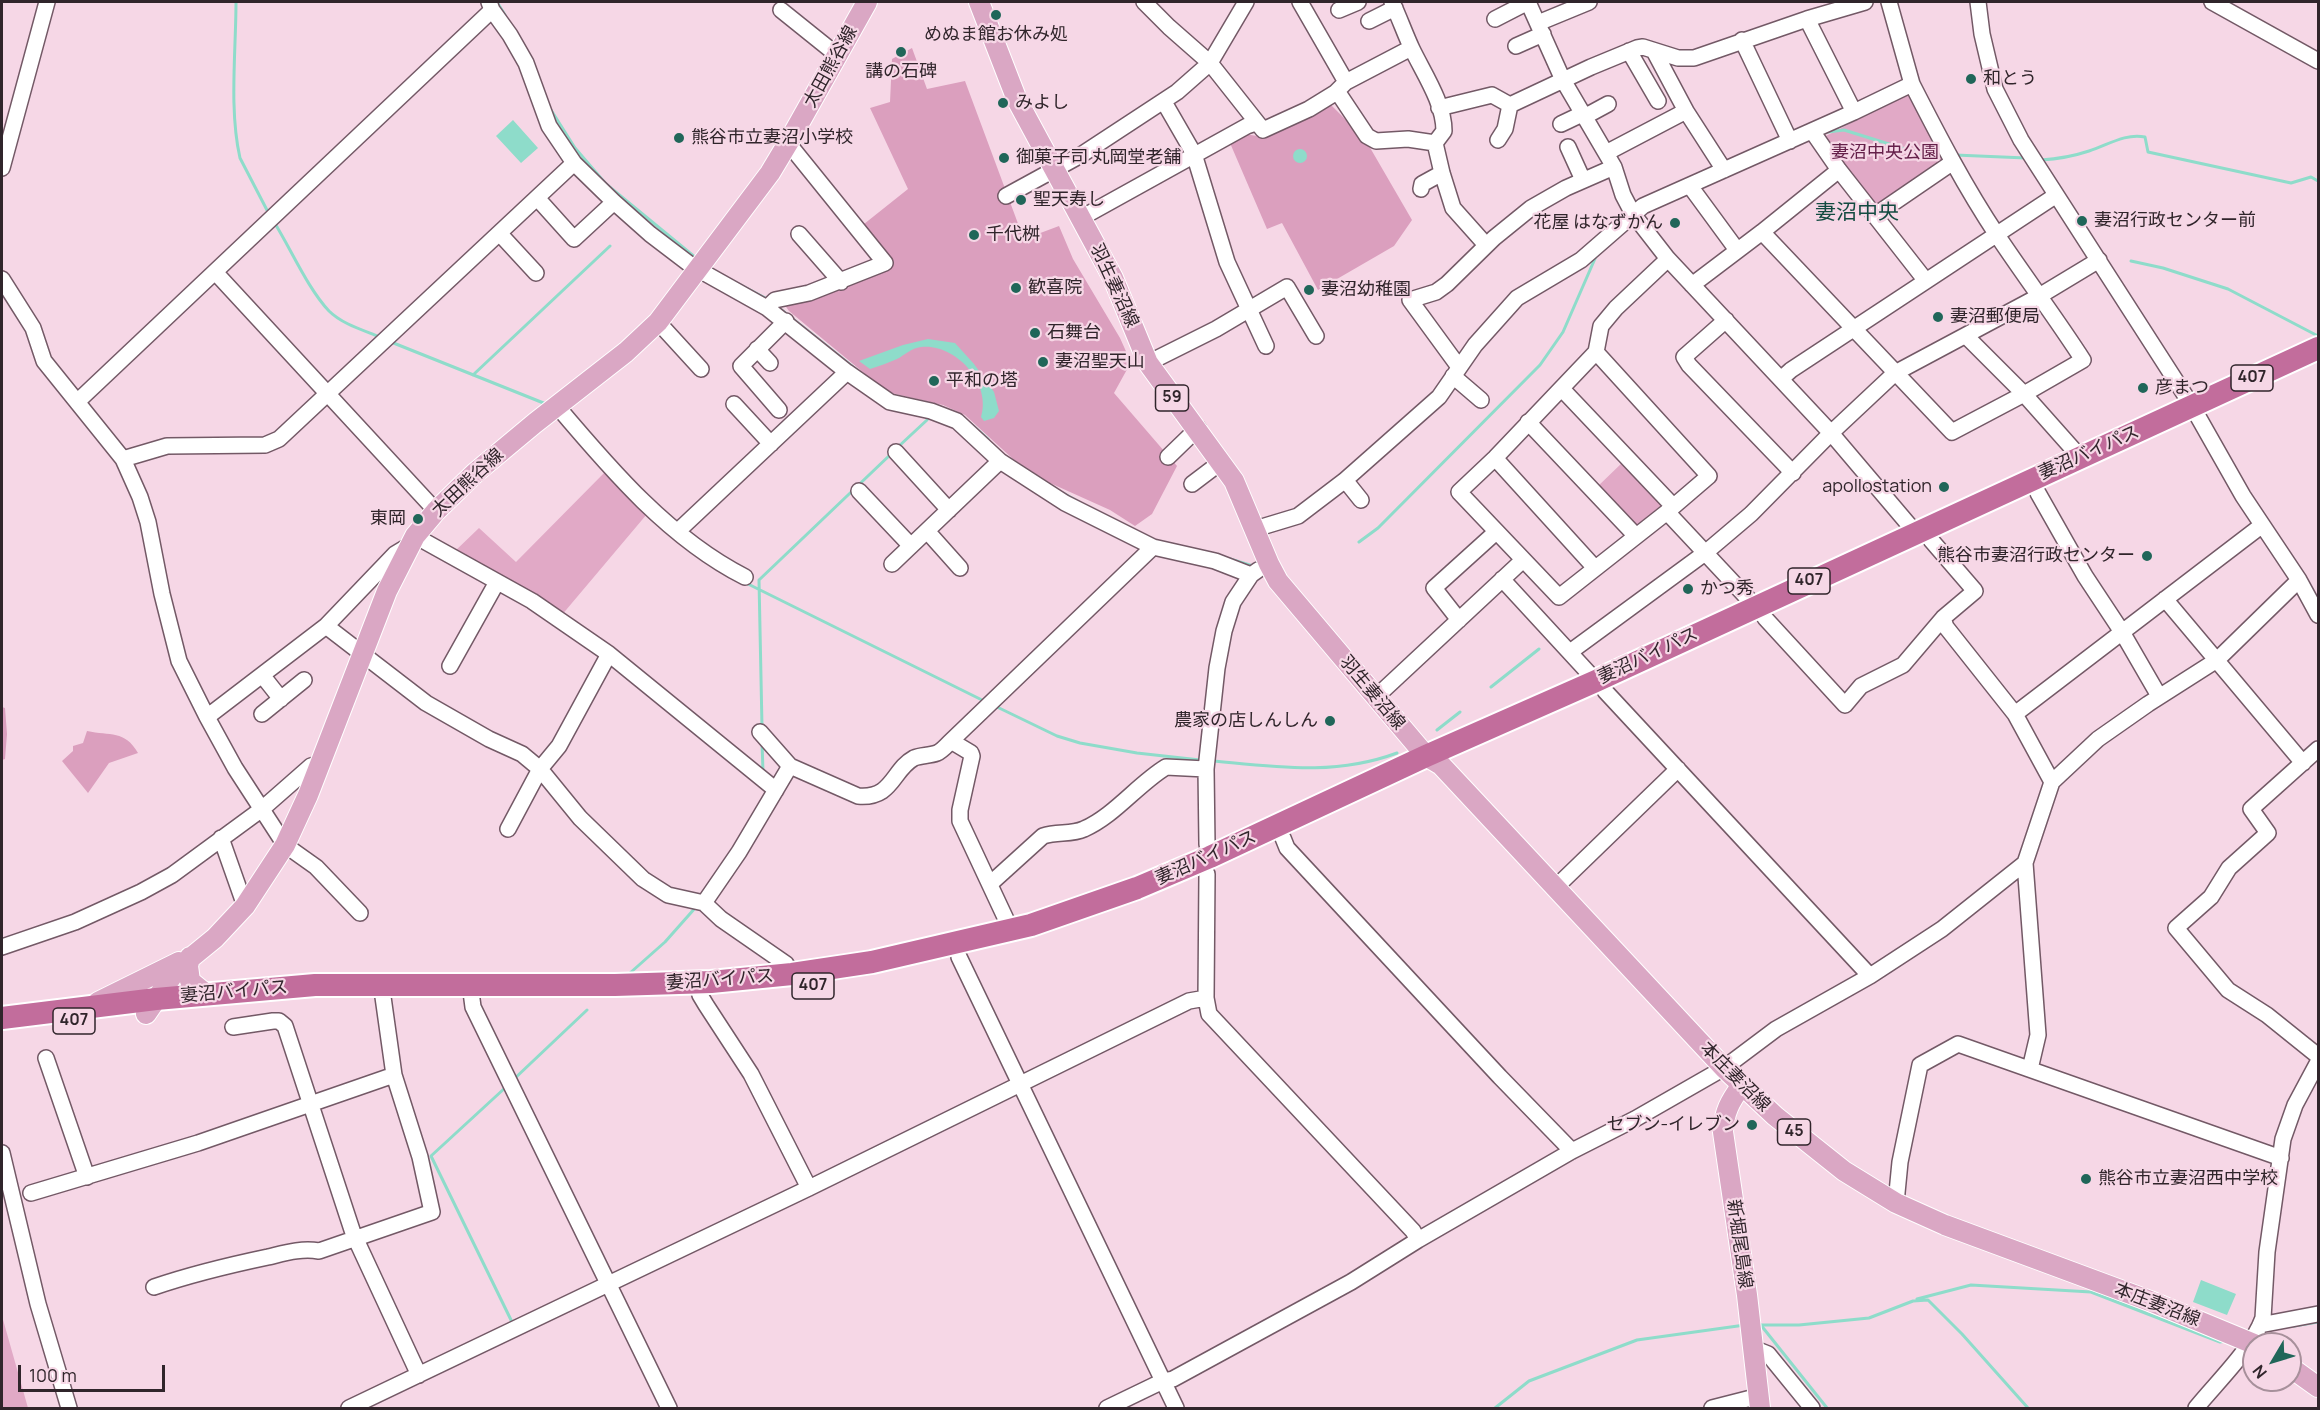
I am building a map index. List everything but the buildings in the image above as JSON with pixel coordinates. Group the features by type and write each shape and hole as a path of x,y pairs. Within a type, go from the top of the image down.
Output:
{"highway":[{"name":"妻沼バイパス","path":"1923,536 2038,493 2195,412 2317,355"},
{"name":"妻沼バイパス","path":"699,989 805,987 861,978 1021,941 1101,915 1923,536 2080,456 2195,412"},
{"name":"妻沼バイパス","path":"2,1028 151,1006 206,994 315,985 471,991 607,1000 699,989 872,962 1011,930 1209,865 1282,838 1434,761"},
{"name":"妻沼バイパス","path":"2,1018 87,1009 383,997 471,991"}],"main road":[{"name":"太田熊谷線","path":"151,1006 170,976 215,938 245,906 285,845 321,763 387,591 413,541 436,511 475,473 626,352 658,322 750,201 788,143 867,2"},
{"name":"羽生妻沼線","path":"979,2 1011,87 1113,278 1148,363 1198,428 1234,481 1269,564 1292,599 1434,761"},
{"name":"本庄妻沼線","path":"1434,761 1724,1068 1775,1116 1868,1188 1945,1225 2150,1302 2242,1333"},
{"path":"190,957 188,966 190,981 206,994"},
{"path":"87,1009 190,957"},
{"name":"新堀尾島線","path":"1742,1084 1729,1102 1724,1116 1723,1132 1759,1402"},
{"path":"2302,1376 2319,1388"}],"street":[{"path":"2,168 47,2"},
{"path":"1144,2 1210,63 1263,130 1309,109 1342,87 1411,48"},
{"path":"1006,196 1054,171 1164,102 1210,63 1246,2"},
{"path":"1300,2 1367,136 1376,141 1408,139 1435,142"},
{"path":"1339,10 1358,2"},
{"path":"1496,19 1528,2 1563,80 1614,167 1630,209 1668,259 1975,591 1943,618 1903,665 1862,686 1845,705 1704,553 1670,509 1562,389"},
{"path":"1516,46 1540,28 1589,2"},
{"path":"1510,105 1629,51 1643,47 1678,58 1694,58 1742,40 1864,2"},
{"path":"1762,232 1952,432 2083,360 2041,295 1997,235 1953,162 1911,84 1889,2"},
{"path":"1978,2 1982,34 1995,89 2021,140 2195,412 2261,526 2299,580 2319,615"},
{"path":"2212,2 2319,61"},
{"path":"1369,21 1394,5 1411,48 1431,86 1444,123 1444,132 1435,142"},
{"path":"77,402 490,6 526,63 549,126 574,163 587,178 650,234 771,304 786,321 847,372 890,402 931,411 957,421 1000,461 1065,504 1153,547 1215,561 1251,575"},
{"path":"781,10 837,55"},
{"path":"1807,19 1854,112"},
{"path":"1742,40 1790,141"},
{"path":"1629,51 1658,101"},
{"path":"1654,51 1686,111 1724,170"},
{"path":"1255,529 1298,516 1327,502 1346,480 1438,397 1475,345 1517,298 1581,260 1630,209 1643,206 1690,186 1911,84"},
{"path":"1439,108 1492,95 1510,105"},
{"path":"1164,102 1194,154 1227,262 1266,346"},
{"path":"1561,124 1608,104"},
{"path":"1498,140 1505,129 1510,105"},
{"path":"1606,153 1686,111"},
{"path":"1081,218 1194,154 1256,123"},
{"path":"1812,131 1839,170 1926,281"},
{"path":"1435,142 1442,173 1457,215 1486,246"},
{"path":"771,304 841,282 885,263 788,143"},
{"path":"1568,147 1583,180"},
{"path":"1874,216 1953,162"},
{"path":"123,459 167,446 266,445 279,439 574,163"},
{"path":"1481,400 1456,372 1410,300 1424,297 1441,288 1531,208 1583,180 1614,167"},
{"path":"1692,285 1839,170"},
{"path":"1421,189 1422,184 1442,173"},
{"path":"1690,186 1737,250"},
{"path":"1780,380 1791,370 2055,196"},
{"path":"537,199 574,239 614,202"},
{"path":"500,234 536,273"},
{"path":"799,234 841,282"},
{"path":"1596,352 1709,476 1559,597 1522,561 1459,492 1495,458 1596,352 1601,326 1616,308 1668,259"},
{"path":"1570,652 1704,553 1751,514 1831,433 1895,373 2041,295 2098,260"},
{"path":"215,272 436,511"},
{"path":"2,279 33,328 44,362 123,459 133,479 148,522 162,594 179,661 235,768 285,845 316,867 360,913"},
{"path":"1148,363 1216,329 1287,287 1316,336"},
{"path":"1726,320 1684,357 1689,365 1793,473"},
{"path":"779,410 741,366 786,321"},
{"path":"658,322 701,369"},
{"path":"1966,336 2024,394 2080,456"},
{"path":"758,349 770,363"},
{"path":"678,531 847,372"},
{"path":"734,404 771,444"},
{"path":"557,405 630,487 678,531 707,556 746,578"},
{"path":"1528,422 1636,536"},
{"path":"1168,457 1198,428"},
{"path":"897,452 949,510"},
{"path":"1495,458 1595,568"},
{"path":"892,564 1000,461"},
{"path":"1192,484 1221,462"},
{"path":"1346,480 1361,500"},
{"path":"859,491 911,546"},
{"path":"2038,493 2085,576 2122,632 2159,696"},
{"path":"2015,714 2261,526"},
{"path":"927,531 960,567"},
{"path":"1459,620 1434,588 1496,532"},
{"path":"207,717 326,626 395,554 413,541 532,601 609,654 776,789"},
{"path":"760,732 790,766 858,796 869,797 892,784 905,765 913,759 938,753 1153,547"},
{"path":"1376,697 1522,561"},
{"path":"1269,564 1251,575 1233,602 1224,632 1211,713 1206,769 1209,865 1206,998 1209,1014 1413,1231 1418,1240"},
{"path":"1502,579 1870,976"},
{"path":"2030,1069 2038,1035 2025,863 2052,782 2098,739 2159,696 2217,660 2299,580"},
{"path":"450,666 497,582"},
{"path":"2165,599 2303,763"},
{"path":"1943,618 1946,627 2015,714 2052,782"},
{"path":"326,626 426,703 489,739 522,754 540,769 580,818 643,879 668,895 704,903 721,919 786,964 792,974"},
{"path":"508,829 540,769 559,746 609,654"},
{"path":"262,675 281,699"},
{"path":"262,714 304,680"},
{"path":"951,741 971,753 972,756 960,810 960,821 1011,930"},
{"path":"2319,749 2251,809 2268,833 2229,868 2211,897 2176,928 2228,990 2267,1015 2319,1056"},
{"path":"2,947 75,922 172,875 262,809 311,766 321,763"},
{"path":"704,903 740,852 790,766"},
{"path":"990,884 1043,836 1051,833 1073,833 1089,826 1166,767 1206,769"},
{"path":"1555,888 1678,769"},
{"path":"221,838 245,906"},
{"path":"1282,838 1287,848 1572,1151"},
{"path":"1107,1408 1163,1381 1173,1379 1351,1282 1418,1240 1572,1151 1635,1119 1724,1068 1776,1029 1870,976 1942,928 2025,863"},
{"path":"959,957 1176,1408"},
{"path":"699,989 751,1074 809,1188"},
{"path":"471,991 512,1089 669,1408"},
{"path":"154,1287 247,1261 306,1249 319,1251 432,1212 420,1157 394,1076 383,997"},
{"path":"349,1408 809,1188 1189,1001 1206,998"},
{"path":"233,1027 273,1021 283,1023 355,1239 419,1376"},
{"path":"1896,1203 1900,1162 1920,1065 1958,1044 2281,1158"},
{"path":"46,1058 87,1177"},
{"path":"2257,1332 2262,1318 2267,1252 2283,1139 2295,1105 2319,1062"},
{"path":"31,1193 198,1143 394,1076"},
{"path":"2,1153 38,1305 69,1408"},
{"path":"2269,1332 2319,1314"},
{"path":"1753,1348 1768,1354 1812,1408"},
{"path":"2196,1408 2242,1353"},
{"path":"1712,1408 1759,1402"}],"green space":[{"name":"妻沼中央公園","path":"1907,94 1949,161 1875,211 1822,138"},
{"path":"1624,461 1667,506 1634,529 1596,488"},
{"path":"605,472 647,514 561,616 453,553 479,528 516,562"},
{"path":"2,1316 28,1408 2,1408"}],"shaded area":[{"path":"912,48 927,89 965,81 1023,237 1027,238 1059,226 1073,259 1120,338 1130,364 1114,393 1177,466 1152,514 1135,526 1110,510 1050,483 1013,459 965,415 943,405 887,392 789,311 784,304 889,266 859,228 908,189 870,108 890,102 892,59"},
{"path":"1330,104 1365,139 1412,220 1394,246 1318,290 1282,223 1267,229 1230,143 1245,134 1257,136"},
{"path":"513,120 538,148 521,163 496,136"},
{"path":"1297,149 1303,149 1307,156 1303,163 1297,163 1293,159 1293,153"},
{"path":"928,339 955,343 974,364 994,392 999,411 994,418 984,421 981,417 983,404 976,379 958,358 946,351 934,347 921,347 870,369 859,361 903,345"},
{"path":"2,707 5,708 7,734 5,759 2,760"},
{"path":"87,731 122,737 138,753 109,763 88,793 62,761 73,751 73,746 83,743"},
{"path":"2201,1280 2236,1294 2227,1315 2193,1302"}],"waterway":[{"path":"236,2 234,100 237,140 240,158 269,214"},
{"path":"497,2 505,15"},
{"path":"551,110 575,148 606,184 696,258"},
{"path":"1828,132 1844,130 1921,154 1942,155"},
{"path":"2041,160 2078,154 2124,138 2138,136 2145,137 2148,152 2291,183 2311,177 2318,181"},
{"path":"1955,155 2026,158"},
{"path":"274,222 307,280 329,311 346,323 380,337"},
{"path":"473,375 610,246"},
{"path":"1359,542 1378,528 1540,365 1563,332 1597,254"},
{"path":"2131,261 2163,268 2228,289 2318,336"},
{"path":"735,282 769,300"},
{"path":"779,308 858,371"},
{"path":"391,342 546,404"},
{"path":"898,447 927,420"},
{"path":"970,423 988,439"},
{"path":"762,727 759,580 891,454"},
{"path":"1063,493 1079,502"},
{"path":"1230,559 1253,566"},
{"path":"744,582 984,701"},
{"path":"1491,687 1539,649"},
{"path":"995,706 1057,736 1080,743 1137,753 1200,760"},
{"path":"1437,730 1460,712"},
{"path":"762,742 763,772"},
{"path":"1213,761 1306,768 1351,765 1397,753"},
{"path":"630,973 665,942 696,907"},
{"path":"513,1080 587,1010"},
{"path":"506,1087 431,1156 512,1322 509,1324"},
{"path":"1917,1299 1971,1285 2091,1292 2220,1342 2226,1341"},
{"path":"1757,1325 1799,1325 1869,1318 1913,1301 1928,1300 1962,1334 2028,1408"},
{"path":"2294,1326 2318,1322"},
{"path":"1760,1324 1827,1408"},
{"path":"1495,1408 1529,1381 1637,1340 1745,1325"}],"place":[{"name":"めぬま館お休み処","path":"996,15"},
{"name":"講の石碑","path":"901,52"},
{"name":"和とう","path":"1971,79"},
{"name":"みよし","path":"1003,103"},
{"name":"熊谷市立妻沼小学校","path":"679,138"},
{"name":"御菓子司 丸岡堂老舗","path":"1004,158"},
{"name":"聖天寿し","path":"1021,200"},
{"name":"妻沼行政センター前","path":"2082,221"},
{"name":"花屋 はなずかん","path":"1675,223"},
{"name":"千代桝","path":"974,235"},
{"name":"歓喜院","path":"1016,288"},
{"name":"妻沼幼稚園","path":"1309,290"},
{"name":"妻沼郵便局","path":"1938,317"},
{"name":"石舞台","path":"1035,333"},
{"name":"妻沼聖天山","path":"1043,362"},
{"name":"平和の塔","path":"934,381"},
{"name":"彦まつ","path":"2143,388"},
{"name":"apollostation","path":"1944,487"},
{"name":"東岡","path":"418,519"},
{"name":"熊谷市妻沼行政センター","path":"2147,556"},
{"name":"かつ秀","path":"1688,589"},
{"name":"農家の店しんしん","path":"1330,721"},
{"name":"セブン-イレブン","path":"1752,1125"},
{"name":"熊谷市立妻沼西中学校","path":"2086,1179"}],"district":[{"name":"妻沼中央","path":"1857,213"}]}
